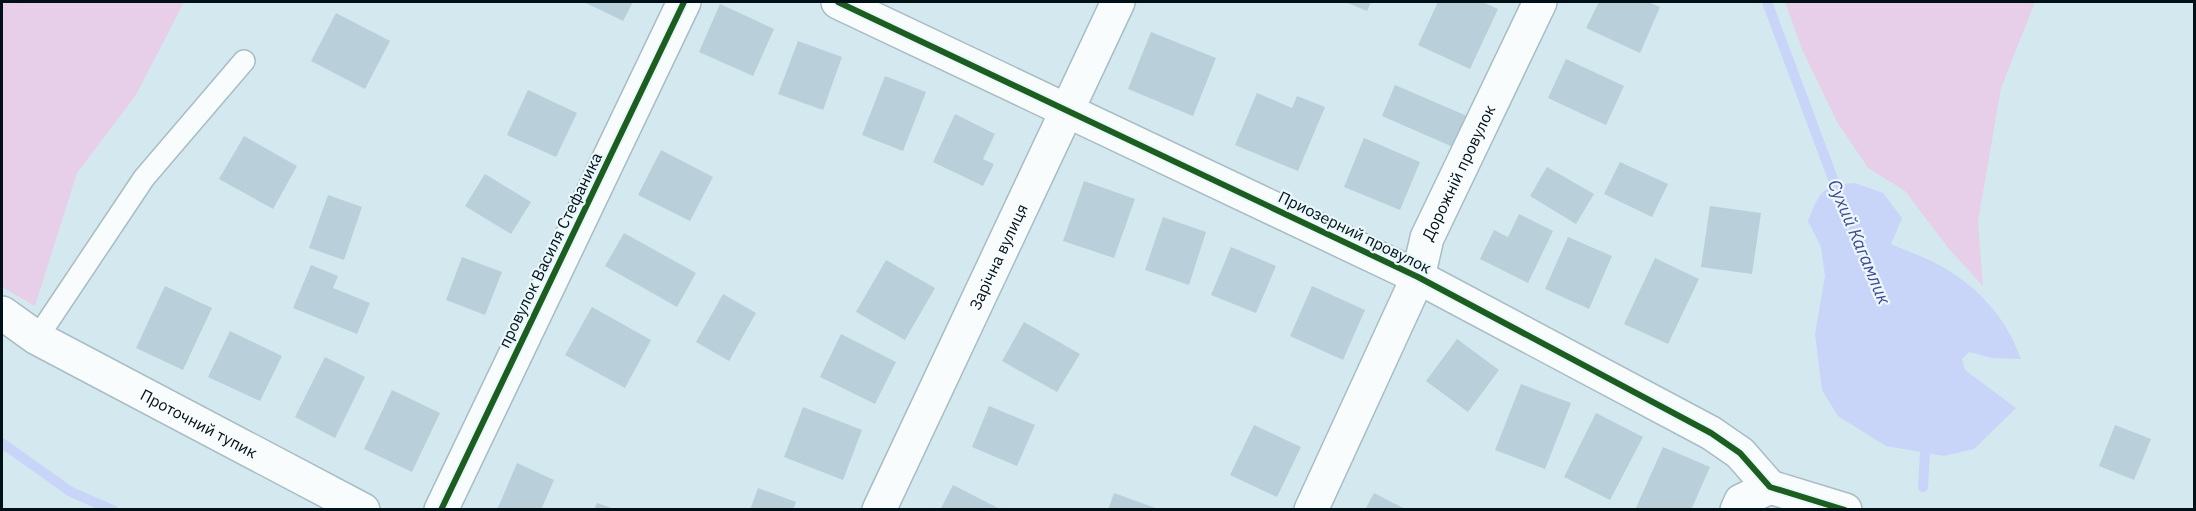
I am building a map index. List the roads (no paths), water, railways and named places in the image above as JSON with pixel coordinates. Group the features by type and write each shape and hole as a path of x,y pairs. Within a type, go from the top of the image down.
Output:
{"street":[{"name":"провулок Василя Стефаника","path":"441,510 684,2"},
{"name":"Приозерний провулок","path":"838,2 1418,277 1712,434 1740,453 1770,487"},
{"name":"Зарічна вулиця","path":"879,510 1118,2"},
{"name":"Дорожній провулок","path":"1311,510 1418,277 1427,238 1540,2"},
{"name":"Проточний тупик","path":"2,313 37,338 363,510"},
{"path":"1737,510 1741,501 1770,487 1845,510"}],"lane":[{"path":"37,338 144,178 244,61"}],"water":[{"path":"1855,183 1883,193 1902,218 1891,244 1926,258 1971,287 2001,319 2015,345 2021,359 1992,358 1969,352 1962,359 1965,370 2016,408 1974,449 1944,456 1886,446 1838,416 1822,390 1815,334 1825,276 1821,247 1808,221 1819,196 1829,188"}],"waterway":[{"name":"Сухий Кагамлик","path":"1767,2 1839,195"},
{"name":"Сухий Кагамлик","path":"1923,438 1925,453 1923,487"},
{"path":"2,443 71,492 113,510"}]}
